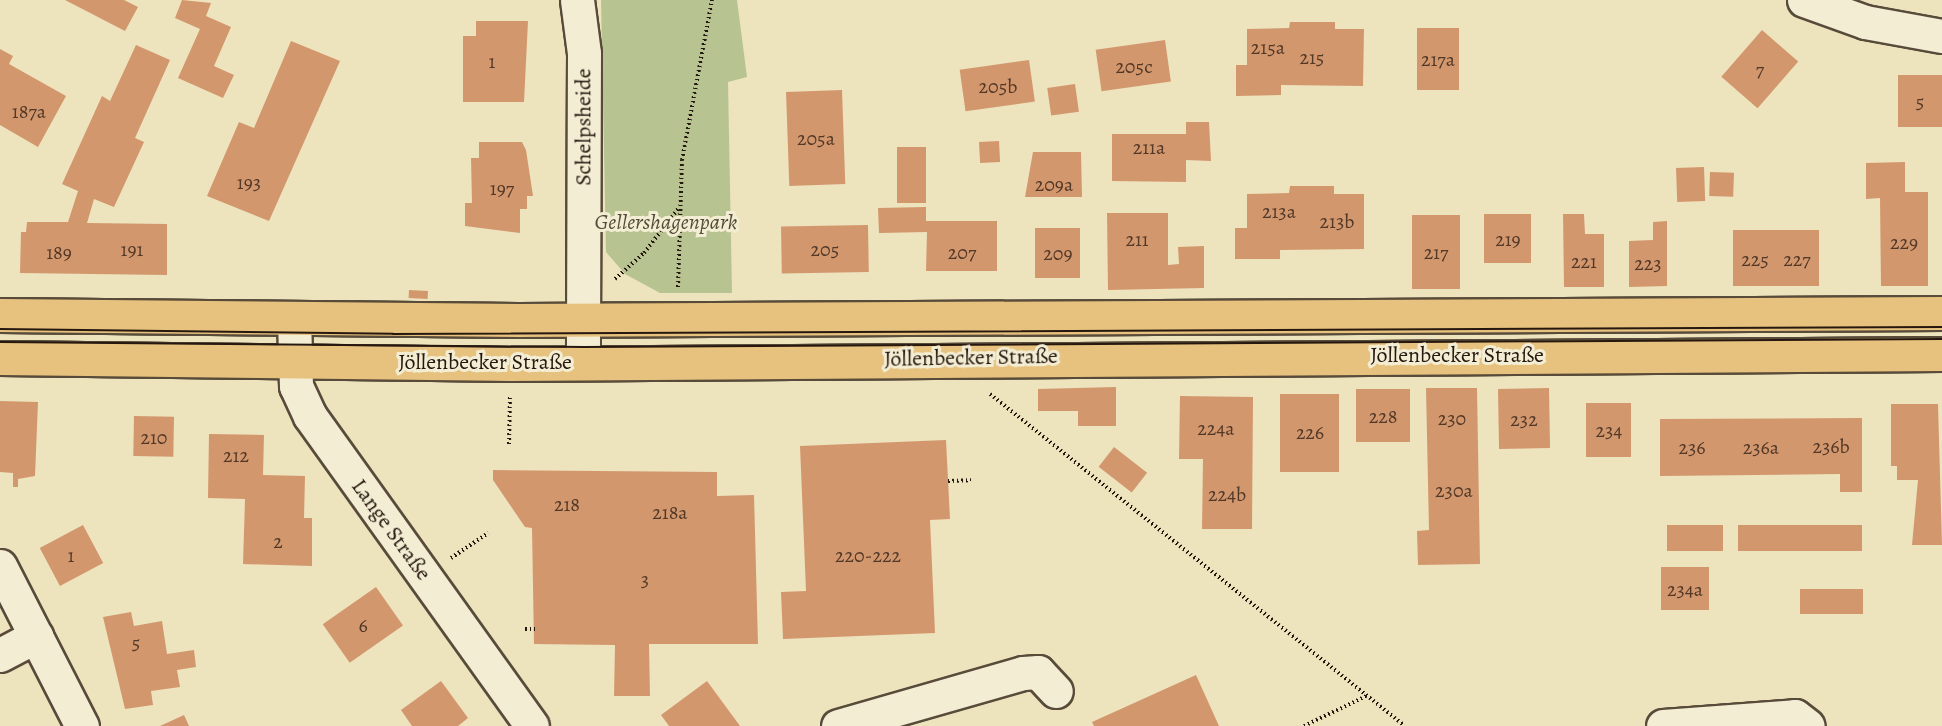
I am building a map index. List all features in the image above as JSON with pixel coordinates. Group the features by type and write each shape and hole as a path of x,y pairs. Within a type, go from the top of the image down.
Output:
{"main road":[{"name":"Jöllenbecker Straße","path":"0,315 294,319 583,311 678,318 1942,313"},
{"name":"Jöllenbecker Straße","path":"0,358 510,364 973,358 1942,354"}],"street":[{"name":"Schelpsheide","path":"577,0 584,53 583,363"},
{"path":"1804,0 1865,22 1942,36"},
{"name":"Lange Straße","path":"294,319 293,363 296,386 310,416 532,726"},
{"path":"0,566 82,726"},
{"path":"0,655 36,636"},
{"path":"838,726 1023,674 1038,672 1056,691"},
{"path":"1663,726 1795,716 1808,726"}],"path":[{"path":"678,318 678,208 689,102 712,0"},
{"path":"583,311 630,268 678,208"},
{"path":"973,358 984,389 1405,726"},
{"path":"509,444 510,364"},
{"path":"948,481 971,480"},
{"path":"425,577 488,533"},
{"path":"525,629 535,629"},
{"path":"1304,726 1366,696"}],"green space":[{"name":"Gellershagenpark","path":"601,0 737,0 747,77 728,82 732,293 660,293 625,274 606,252"}],"building":[{"path":"65,0 124,0 138,7 125,31"},
{"path":"182,0 211,3 206,16 231,27 214,66 234,75 223,98 178,78 200,29 175,18"},
{"path":"476,21 528,21 524,102 463,102 463,36 476,36"},
{"path":"1290,22 1335,22 1335,29 1364,29 1363,86 1281,85 1281,95 1236,96 1236,65 1247,65 1247,29 1289,28"},
{"path":"1417,28 1459,28 1459,90 1417,90"},
{"path":"1762,30 1798,61 1758,108 1721,77"},
{"path":"1165,40 1171,82 1102,91 1096,50"},
{"path":"291,41 340,61 269,221 207,196 239,122 254,128"},
{"path":"136,45 170,60 135,138 144,142 114,207 94,199 87,223 167,224 167,275 20,273 21,232 26,232 27,222 68,222 78,191 62,184 102,96 110,101"},
{"path":"0,49 13,56 9,64 66,96 38,147 0,125"},
{"path":"1029,60 1035,102 966,111 960,70"},
{"path":"1898,75 1942,75 1942,127 1898,127"},
{"path":"1075,84 1079,112 1051,116 1047,88"},
{"path":"842,90 845,184 789,186 786,92"},
{"path":"1186,122 1209,122 1211,161 1186,160 1186,182 1112,181 1112,134 1186,134"},
{"path":"999,141 1000,162 980,163 979,142"},
{"path":"479,142 522,142 526,150 533,196 527,196 527,209 520,209 520,233 465,226 465,203 472,203 471,158 479,158"},
{"path":"897,147 926,147 926,203 897,203"},
{"path":"1033,152 1081,152 1082,197 1025,197"},
{"path":"1905,162 1905,192 1928,192 1928,286 1881,286 1880,198 1866,199 1866,163"},
{"path":"1704,167 1705,201 1677,202 1676,168"},
{"path":"1710,172 1734,173 1733,197 1709,196"},
{"path":"1290,186 1334,186 1334,194 1364,194 1364,249 1280,250 1280,259 1235,259 1235,228 1247,228 1247,194 1289,193"},
{"path":"926,207 926,221 997,221 997,271 926,271 927,232 879,233 878,208"},
{"path":"1107,213 1168,213 1168,265 1179,264 1178,247 1204,246 1204,288 1108,290"},
{"path":"1484,214 1531,214 1531,263 1484,263"},
{"path":"1563,214 1584,214 1585,234 1604,234 1604,287 1564,287"},
{"path":"1412,215 1460,215 1460,289 1412,289"},
{"path":"1667,221 1667,286 1629,287 1629,241 1653,240 1653,222"},
{"path":"868,225 869,272 782,274 781,227"},
{"path":"1035,228 1080,228 1080,278 1035,278"},
{"path":"1733,230 1819,230 1819,286 1733,286"},
{"path":"409,290 428,291 428,299 409,298"},
{"path":"1116,387 1116,426 1078,426 1078,411 1038,411 1038,389"},
{"path":"1426,388 1477,388 1480,564 1418,565 1417,531 1429,530"},
{"path":"1549,388 1550,448 1499,449 1498,389"},
{"path":"1356,389 1410,389 1410,442 1356,442"},
{"path":"1280,394 1339,394 1339,472 1280,472"},
{"path":"1180,396 1253,397 1252,529 1202,529 1203,459 1179,459"},
{"path":"0,401 38,402 35,476 18,479 18,487 13,487 13,473 0,472"},
{"path":"1586,403 1631,403 1631,457 1586,457"},
{"path":"1891,404 1938,404 1942,545 1912,545 1918,480 1897,480 1897,466 1891,466"},
{"path":"134,416 174,417 173,457 133,456"},
{"path":"1862,418 1862,492 1840,492 1840,474 1660,476 1660,419"},
{"path":"209,434 264,435 263,475 305,476 304,518 312,518 312,566 243,564 245,499 208,498"},
{"path":"946,440 950,519 930,520 935,633 783,639 781,592 806,591 800,446"},
{"path":"1114,447 1147,473 1132,493 1099,467"},
{"path":"493,470 717,472 717,496 754,495 758,644 649,644 650,696 614,696 615,645 534,644 532,528 525,527 493,480"},
{"path":"83,525 103,563 60,586 40,548"},
{"path":"1667,525 1723,525 1723,551 1667,551"},
{"path":"1738,525 1862,525 1862,551 1738,551"},
{"path":"1661,567 1709,567 1709,610 1661,610"},
{"path":"376,587 403,626 350,663 323,624"},
{"path":"1800,589 1863,589 1863,614 1800,614"},
{"path":"131,612 134,626 162,621 167,654 194,650 196,667 177,670 180,687 151,691 153,705 125,709 103,617"},
{"path":"1196,675 1219,726 1094,726 1092,722"},
{"path":"441,681 468,718 458,726 412,726 401,710"},
{"path":"707,681 740,726 669,726 661,715"},
{"path":"184,715 189,726 160,726"}],"tram line":[{"path":"0,329 393,334 1942,327"},
{"path":"0,342 583,347 1942,339"}]}
